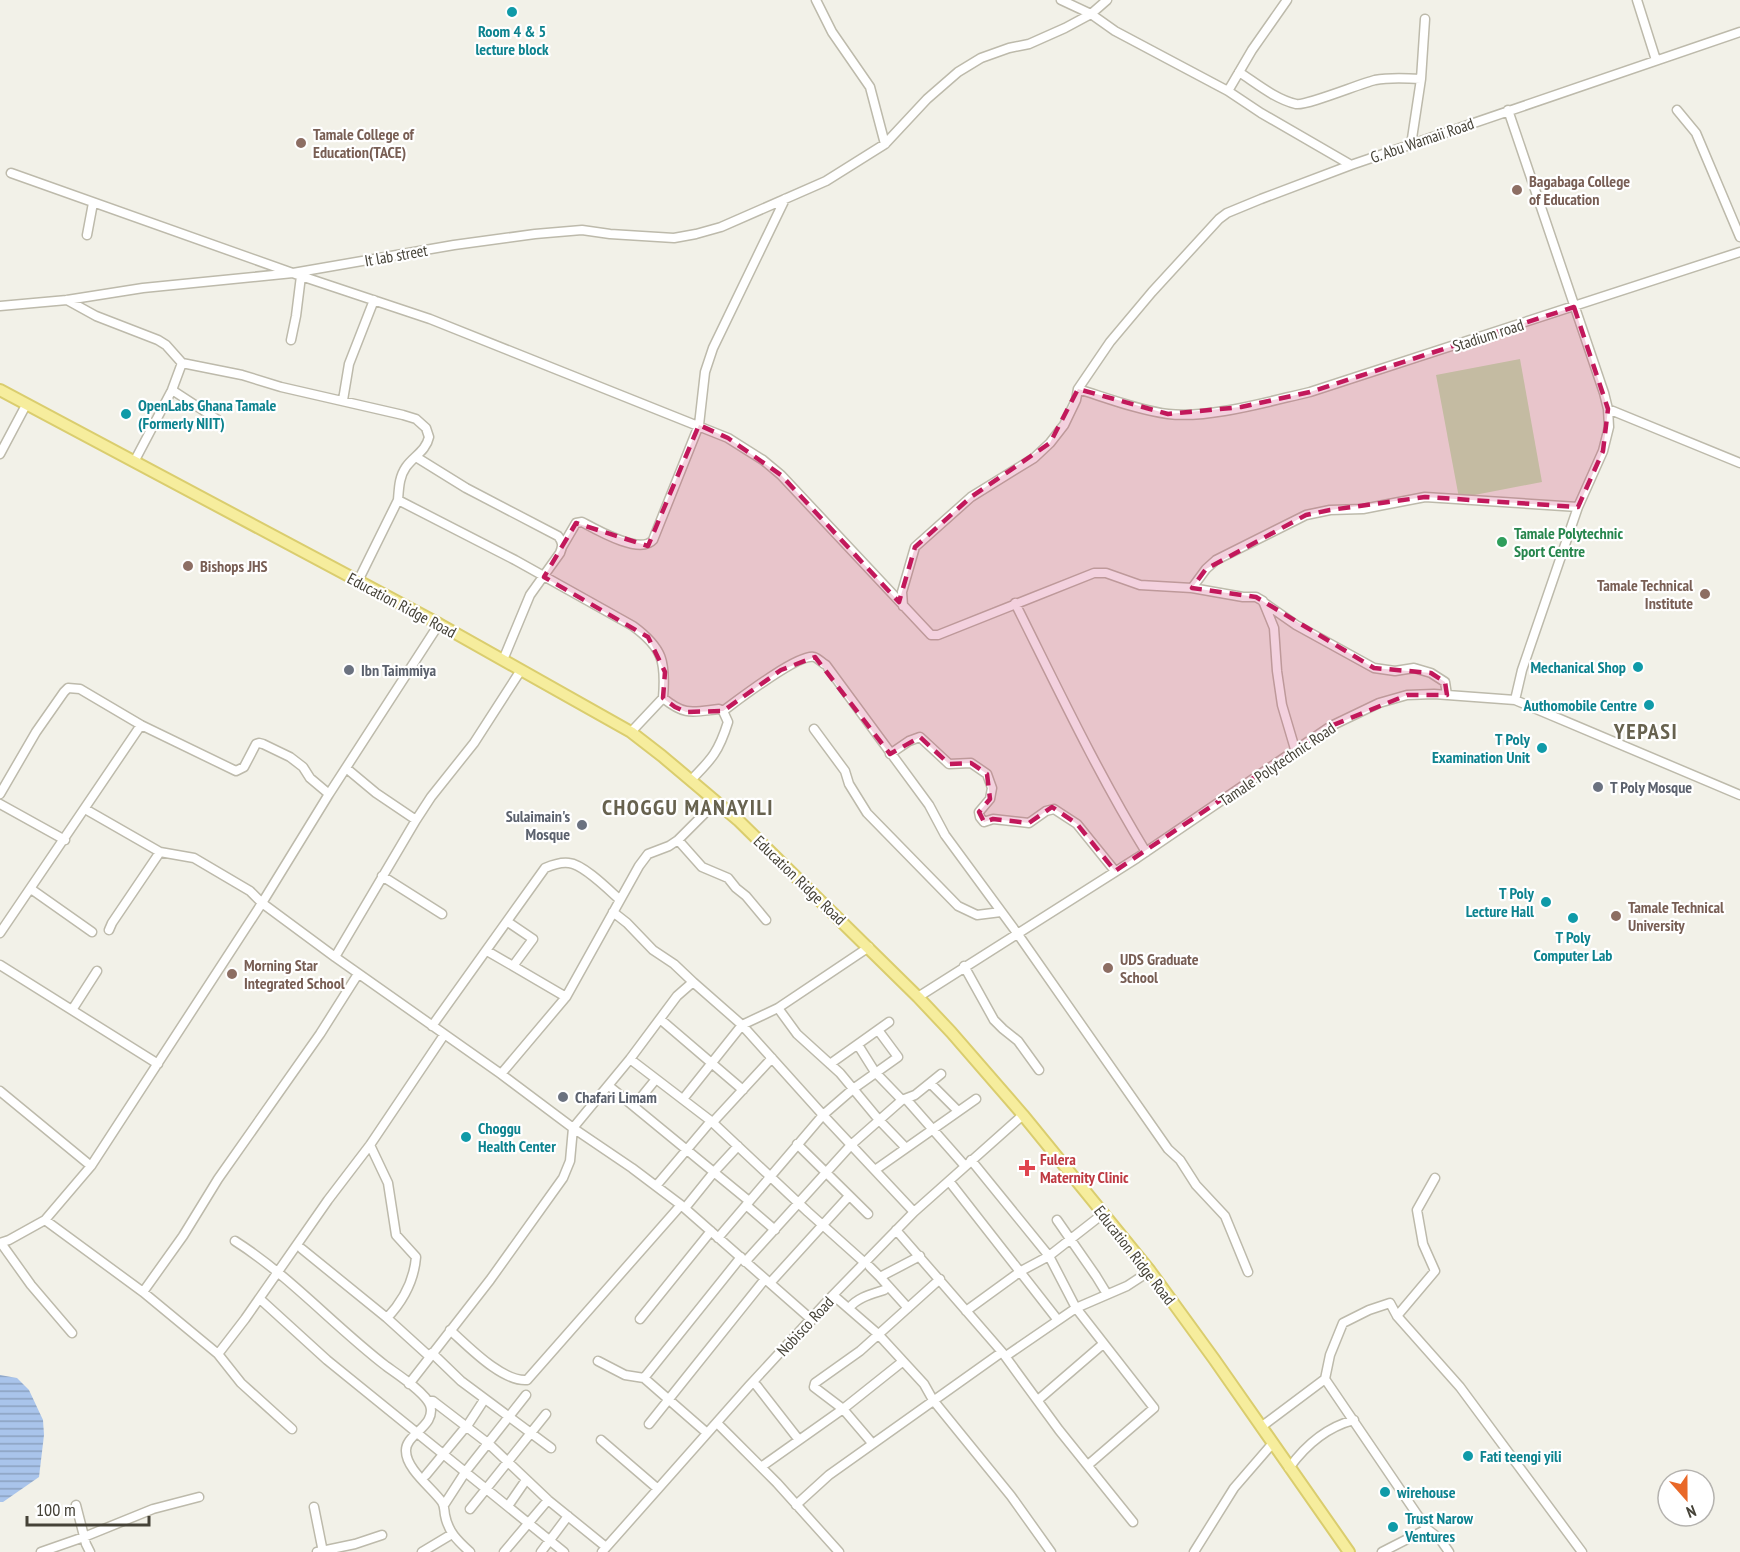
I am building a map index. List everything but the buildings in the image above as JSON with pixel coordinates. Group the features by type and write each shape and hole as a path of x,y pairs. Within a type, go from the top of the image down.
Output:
{"main road":[{"name":"Education Ridge Road","path":"0,390 439,624 631,732 739,821 918,997 1023,1115 1149,1271 1214,1359 1349,1552"}],"street":[{"path":"816,0 832,32 870,87 885,144"},
{"name":"G. Abu Wamaii Road","path":"1061,0 1091,14 1115,31 1228,91 1261,113 1351,165 1740,32"},
{"name":"It lab street","path":"0,306 67,300 143,288 297,274 454,245 570,231 582,230 674,238 721,227 826,181 885,144 927,99 958,72 981,58 1029,44 1091,14 1107,0"},
{"path":"1228,91 1252,50 1287,0"},
{"path":"1636,0 1656,60"},
{"path":"1412,145 1421,78 1425,20"},
{"path":"1239,72 1274,94 1290,102 1303,104 1377,80 1421,78"},
{"path":"1508,110 1608,409 1609,427 1603,451 1578,507 1522,669 1515,700"},
{"path":"1677,110 1695,133 1740,237"},
{"path":"903,606 902,592 915,547 971,497 1034,458 1050,443 1064,425 1076,400 1078,389 1110,342 1219,219 1227,213 1261,199 1351,165"},
{"path":"11,173 375,300 496,345 728,438 763,460 781,475 931,635 938,635 1094,573 1106,573 1140,585 1192,588 1243,597 1256,597 1296,625 1374,668 1395,671 1414,668 1431,673 1445,682 1446,695"},
{"path":"503,660 535,585 543,578 560,553 576,522 582,522 631,544 650,544 699,426 705,372 713,348 785,199"},
{"path":"87,235 93,203"},
{"name":"Stadium road","path":"1078,389 1168,414 1189,414 1241,407 1310,393 1740,252"},
{"path":"291,340 297,316 297,274"},
{"path":"67,300 96,316 159,340 182,363 242,375 281,387 343,399 416,419 426,428 428,443 406,467 400,480 398,500 358,581"},
{"path":"343,399 349,364 375,300"},
{"path":"134,462 172,390 182,363"},
{"path":"172,390 218,420"},
{"path":"0,454 26,405"},
{"path":"1608,409 1740,463"},
{"path":"417,457 466,488 558,536 562,547"},
{"path":"1192,588 1206,568 1216,560 1306,515 1363,509 1425,497 1578,507"},
{"path":"398,500 515,560 543,578 633,626 648,637 656,646 665,672 663,698 631,732"},
{"path":"1263,601 1274,628 1276,671 1282,705 1295,749"},
{"path":"1015,603 1110,792 1146,852"},
{"path":"72,1333 31,1285 0,1243 45,1220 91,1167 439,624"},
{"path":"723,711 781,670 808,657 815,657 826,665 929,805 945,835 1017,933 1168,1149 1180,1160 1196,1185 1225,1216 1248,1272"},
{"path":"335,957 416,820 474,743 521,670"},
{"path":"0,794 36,732 68,688 80,689 141,725 236,771 244,767 254,747 260,743 290,757 329,794"},
{"name":"Tamale Polytechnic Road","path":"918,997 1146,852 1331,726 1379,703 1407,695 1446,695 1515,700 1740,795"},
{"path":"663,698 686,712 718,709 723,711 728,722 720,747 711,760 691,780"},
{"path":"0,933 141,725"},
{"path":"814,729 845,771 849,784 867,813 958,906 977,915 1000,912"},
{"path":"890,754 909,741 920,737 949,764 971,763 987,774 992,788 990,799 979,812 984,822 993,819 1029,823 1046,811 1054,809 1077,824 1115,871"},
{"path":"346,768 376,793 416,820"},
{"path":"501,1074 566,997 639,866 648,854 678,840 715,803"},
{"path":"0,804 65,840"},
{"path":"86,809 160,852 201,862 250,891 262,903 358,974 656,1186 812,1320"},
{"path":"678,840 702,867 728,878 766,920"},
{"path":"109,930 160,852"},
{"path":"432,1026 540,874 551,866 570,863 588,873 620,900"},
{"path":"382,876 442,914"},
{"path":"31,889 92,932"},
{"path":"613,912 653,950 674,964 742,1025 914,1212"},
{"path":"508,922 533,939 513,966"},
{"path":"683,1099 742,1025 778,1008 869,947"},
{"path":"487,951 566,997"},
{"path":"0,965 158,1064"},
{"path":"964,966 994,1020 1018,1041 1040,1070"},
{"path":"72,1010 97,971"},
{"path":"143,1292 183,1236 218,1179 320,1034 358,974"},
{"path":"409,1384 563,1178 570,1161 573,1128 609,1086 676,996 693,982"},
{"path":"778,1008 797,1034 830,1064 906,1148"},
{"path":"660,1019 742,1090"},
{"path":"830,1064 889,1022"},
{"path":"718,1238 823,1115 853,1089 898,1057 878,1030"},
{"path":"218,1354 370,1145 444,1035"},
{"path":"858,1045 875,1072 968,1163 1049,1256 1076,1308 1154,1408 1088,1465"},
{"path":"656,1186 772,1058"},
{"path":"630,1059 712,1122 771,1175 776,1184 880,1277 908,1308"},
{"path":"644,1378 743,1260 775,1230 851,1145 904,1099 915,1095 941,1074"},
{"path":"634,1106 656,1079"},
{"path":"930,1083 958,1111"},
{"path":"609,1086 714,1172 775,1230"},
{"path":"0,1091 91,1167"},
{"path":"875,1170 976,1099"},
{"name":"Nobisco Road","path":"604,1550 834,1295 867,1265 896,1230 1023,1115"},
{"path":"797,1144 868,1214"},
{"path":"370,1145 388,1184 396,1235 416,1257 415,1270 409,1286 399,1306 387,1318"},
{"path":"450,1330 482,1359 514,1379 527,1380 738,1146"},
{"path":"1397,1316 1435,1271 1423,1244 1417,1210 1435,1178"},
{"path":"950,1181 1057,1319"},
{"path":"649,1424 668,1398 767,1281 823,1226 849,1196"},
{"path":"966,1311 1022,1271 1049,1256 1104,1213"},
{"path":"45,1220 143,1292 218,1354 241,1383 292,1429"},
{"path":"1056,1220 1107,1294"},
{"path":"896,1230 1004,1354 1133,1522"},
{"path":"640,1319 711,1232"},
{"path":"234,1241 279,1272 362,1348 428,1401 431,1413 428,1420 405,1449 411,1466 444,1505 452,1534 470,1552"},
{"path":"302,1250 484,1400 551,1448"},
{"path":"880,1277 920,1256"},
{"path":"796,1505 829,1474 933,1400 1057,1319 1076,1308 1127,1286 1149,1271"},
{"path":"872,1443 843,1409 814,1387 815,1383 860,1351 940,1279"},
{"path":"849,1308 854,1302 884,1290"},
{"path":"834,1295 878,1334 924,1384 933,1400 1011,1496 1051,1552"},
{"path":"260,1299 327,1360 564,1552"},
{"path":"1261,1427 1325,1379 1330,1355 1343,1323 1390,1303 1397,1316 1460,1387 1582,1552"},
{"path":"1038,1400 1103,1344"},
{"path":"598,1360 625,1375 644,1378 707,1434"},
{"path":"761,1467 843,1409 902,1362"},
{"path":"1325,1379 1427,1529 1440,1539 1449,1552"},
{"path":"758,1386 800,1440"},
{"path":"444,1505 465,1471 489,1444 507,1417 526,1395"},
{"path":"426,1475 484,1400"},
{"path":"428,1401 433,1401 489,1444 508,1464 604,1550"},
{"path":"470,1509 546,1414"},
{"path":"1289,1468 1301,1451 1317,1439 1335,1426 1354,1420"},
{"path":"717,1423 839,1552"},
{"path":"601,1440 658,1489"},
{"path":"1194,1552 1234,1488 1272,1444"},
{"path":"508,1506 526,1480"},
{"path":"41,1552 84,1538 153,1509 199,1497"},
{"path":"504,1552 548,1500"},
{"path":"76,1505 90,1552"},
{"path":"314,1507 321,1552 355,1545 382,1535"},
{"path":"541,1552 568,1516"},
{"path":"1382,1552 1427,1529"},
{"path":"422,1552 452,1534"}],"highlighted area":[{"path":"1574,307 1608,409 1603,451 1578,507 1425,497 1330,510 1306,515 1206,569 1192,588 1256,597 1374,668 1431,673 1445,682 1447,695 1407,695 1331,726 1115,871 1077,824 1052,807 1029,823 993,819 984,822 979,812 990,799 987,774 971,763 949,764 920,737 890,754 815,657 781,670 723,711 686,712 675,707 663,698 665,672 648,637 544,577 576,523 648,546 699,425 728,438 781,475 899,602 915,547 971,497 1050,443 1078,389 1168,414 1241,407 1310,392"}],"green space":[{"path":"1520,359 1542,482 1459,498 1436,375"}],"water":[{"path":"0,1375 17,1378 29,1390 43,1420 44,1435 39,1477 3,1502 0,1502"}],"place":[{"name":"Room 4 & 5 lecture block","path":"512,12"},
{"name":"Tamale College of Education(TACE)","path":"301,143"},
{"name":"Bagabaga College of Education","path":"1517,190"},
{"name":"OpenLabs Ghana Tamale (Formerly NIIT)","path":"126,414"},
{"name":"Tamale Polytechnic Sport Centre","path":"1502,542"},
{"name":"Bishops JHS","path":"188,566"},
{"name":"Tamale Technical Institute","path":"1705,594"},
{"name":"Mechanical Shop","path":"1638,667"},
{"name":"Ibn Taimmiya","path":"349,670"},
{"name":"Authomobile Centre","path":"1649,705"},
{"name":"T Poly Examination Unit","path":"1542,748"},
{"name":"T Poly Mosque","path":"1598,787"},
{"name":"Sulaimain's Mosque","path":"582,825"},
{"name":"T Poly Lecture Hall","path":"1546,902"},
{"name":"Tamale Technical University","path":"1616,916"},
{"name":"T Poly Computer Lab","path":"1573,918"},
{"name":"UDS Graduate School","path":"1108,968"},
{"name":"Morning Star Integrated School","path":"232,974"},
{"name":"Chafari Limam","path":"563,1097"},
{"name":"Choggu Health Center","path":"466,1137"},
{"name":"Fulera Maternity Clinic","path":"1027,1168"},
{"name":"Fati teengi yili","path":"1468,1456"},
{"name":"wirehouse","path":"1385,1492"},
{"name":"Trust Narow Ventures","path":"1393,1527"}],"district":[{"name":"YEPASI","path":"1646,731"},
{"name":"CHOGGU MANAYILI","path":"688,807"}]}
